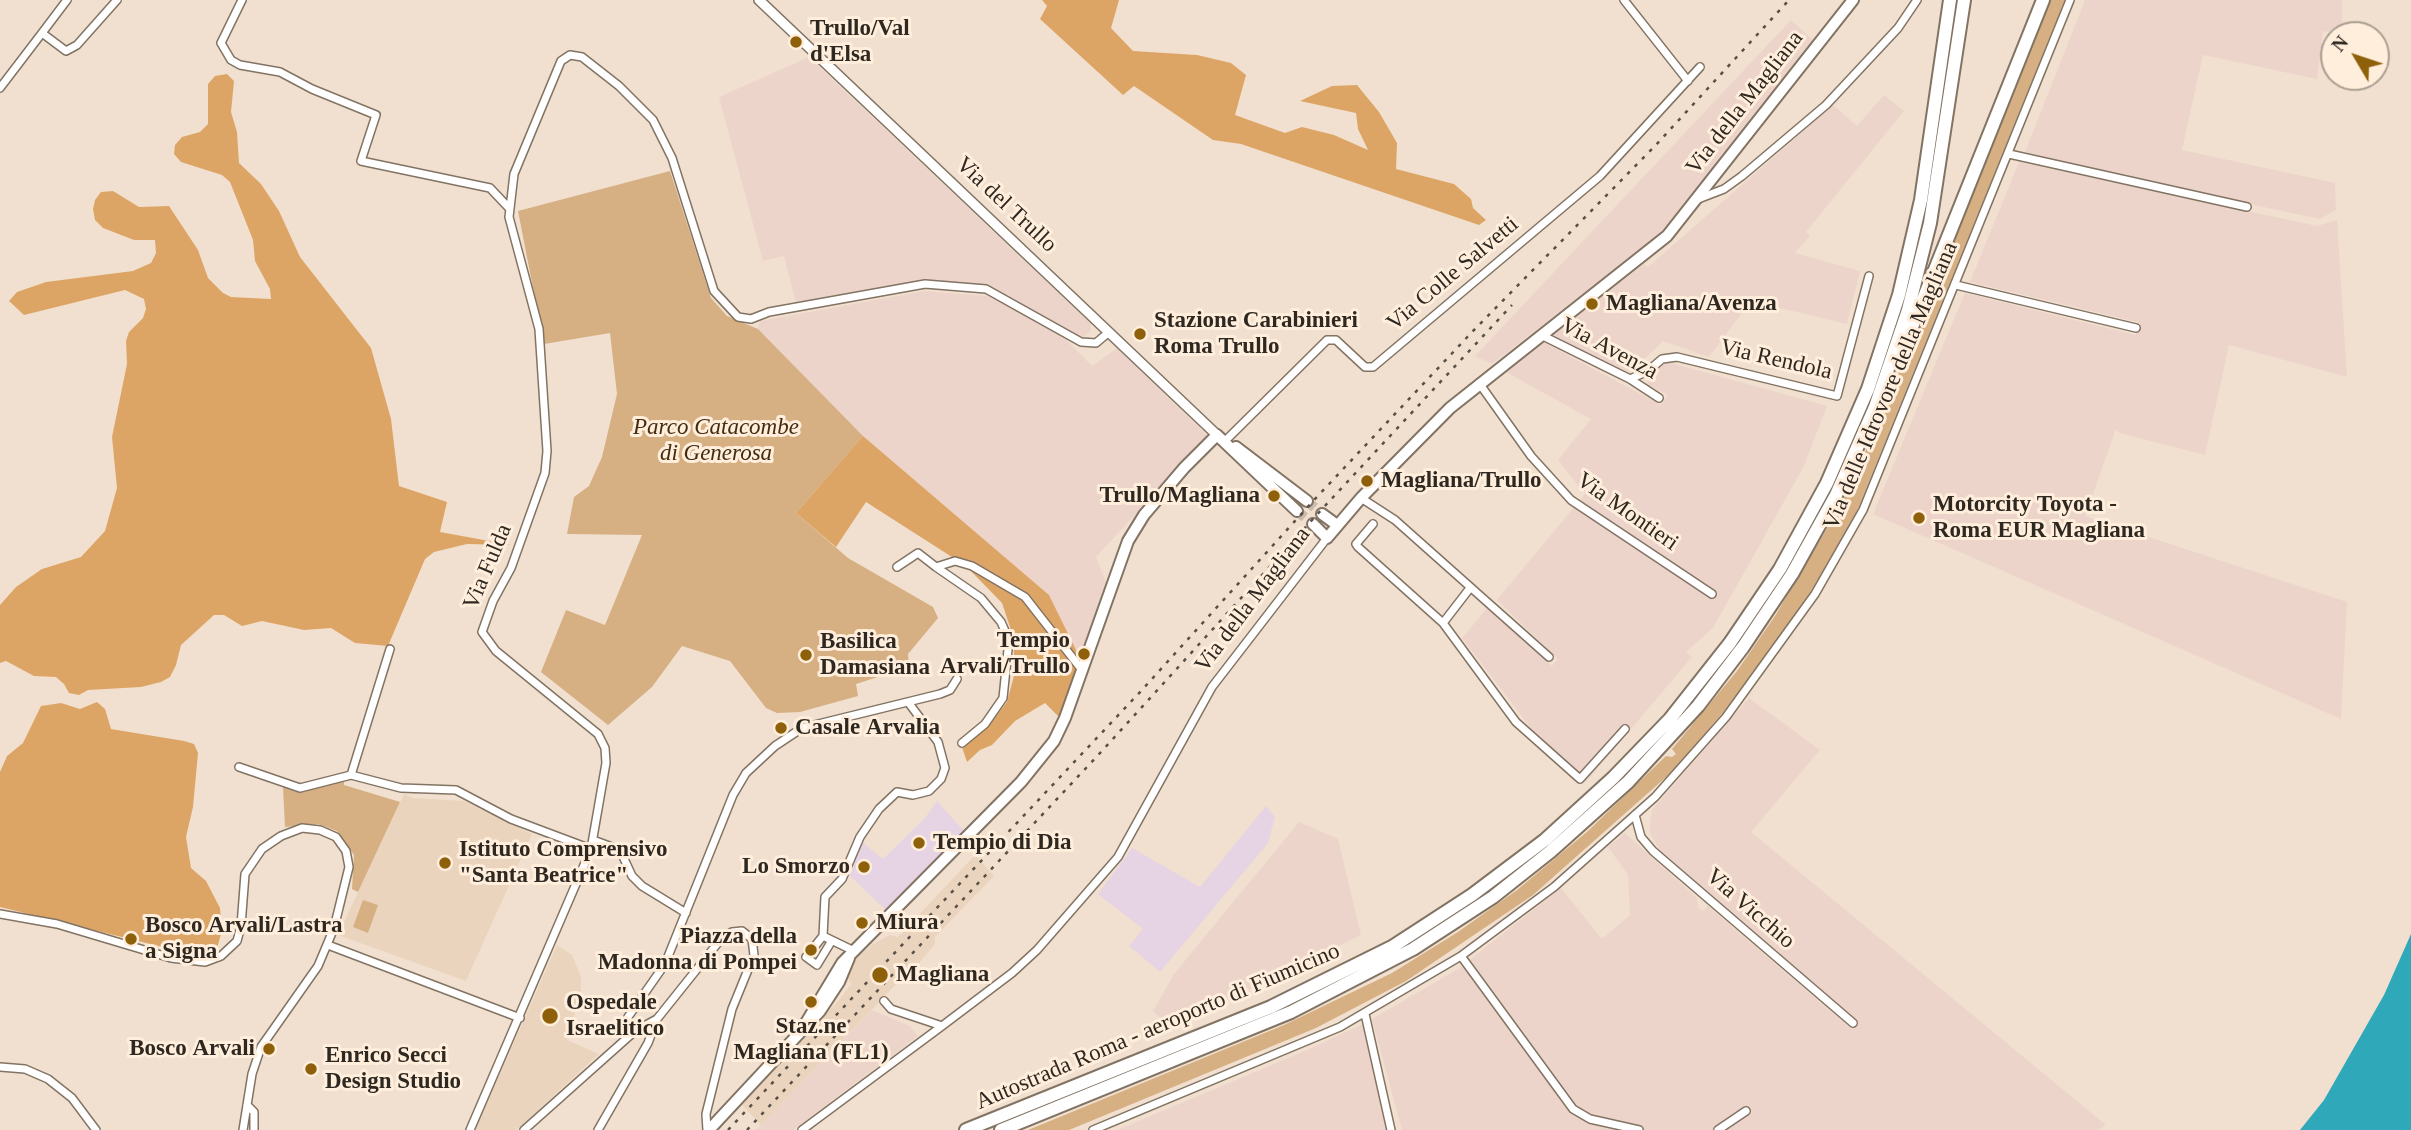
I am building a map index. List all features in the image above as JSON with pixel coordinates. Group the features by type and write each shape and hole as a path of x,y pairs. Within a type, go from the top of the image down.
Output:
{"highway":[{"name":"Autostrada Roma - aeroporto di Fiumicino","path":"966,1130 1271,1007 1392,947 1472,895 1545,840 1597,793 1670,719 1730,643 1780,569 1827,483 1868,389 1895,310 1919,212 1950,0"},
{"name":"Autostrada Roma - aeroporto di Fiumicino","path":"1001,1130 1272,1020 1347,986 1457,922 1551,851 1645,765 1698,706 1743,648 1814,537 1875,407 1908,310 1930,223 1964,0"},
{"path":"1875,407 1898,362 2043,0"}],"main road":[{"name":"Via della Magliana","path":"1327,538 1361,498 1434,423 1479,383 1667,236 1853,0"},
{"name":"Via del Trullo","path":"1220,438 1256,460 1307,501"},
{"name":"Via del Trullo","path":"1220,438 1297,511"},
{"path":"708,1130 831,996 852,953 1035,766 1060,730 1131,535 1162,493 1220,438"},
{"path":"1322,514 1337,526"},
{"path":"1313,524 1327,538"}],"street":[{"path":"0,88 66,0"},
{"path":"42,33 59,47 70,50 117,0"},
{"path":"242,0 221,43 231,60 240,65 280,72 312,89 376,115 361,161 490,188 509,208"},
{"name":"Via del Trullo","path":"759,0 1220,438"},
{"path":"1624,0 1688,81"},
{"name":"Via della Magliana","path":"1697,200 1724,189 1742,176 1826,105 1898,28 1917,0"},
{"name":"Via delle Idrovore della Magliana","path":"1093,1130 1258,1063 1366,1014 1461,957 1554,887 1635,815 1668,784 1726,718 1828,573 1870,494 2070,0"},
{"name":"Via Fulda","path":"470,1130 591,849 606,763 602,740 592,728 496,651 482,632 493,601 514,560 544,480 547,458 539,329 510,225 509,208 514,174 558,66 566,57 582,57 619,86 660,131 672,158 714,291 737,317 751,320 769,312 925,284 986,289 1080,342 1099,341 1109,332"},
{"name":"Via Colle Salvetti","path":"1220,438 1327,340 1336,340 1365,367 1373,367 1600,176 1700,67"},
{"path":"2009,154 2247,207"},
{"name":"Via Rendola","path":"1630,379 1648,371 1662,359 1677,357 1837,396 1869,275"},
{"path":"1956,285 2136,328"},
{"name":"Via Avenza","path":"1541,335 1630,379 1658,398"},
{"name":"Via Montieri","path":"1479,383 1531,456 1571,500 1712,594"},
{"path":"1361,498 1395,520 1549,657"},
{"path":"1373,524 1356,544 1357,548 1443,623 1508,714 1580,779 1625,729"},
{"name":"Via della Magliana","path":"802,1130 1026,962 1097,884 1130,837 1212,687 1327,538"},
{"path":"897,567 918,553 981,598 1001,622 1009,640 1003,698 985,724 962,743"},
{"path":"936,567 956,561 972,566 1026,597 1082,670"},
{"path":"1443,623 1470,589"},
{"path":"351,775 390,649"},
{"path":"650,1038 651,1032 646,1028 635,1031 627,1028 628,1017 665,964 733,795 743,777 761,758 802,728 945,692 957,679"},
{"path":"831,943 817,965 806,957 822,936 825,897 842,879 860,837 879,809 897,792 914,795 929,791 941,779 945,768 938,742 908,702"},
{"path":"239,767 300,788 351,775 401,788 442,788 463,792 511,819 591,849"},
{"name":"Via Vicchio","path":"1635,815 1639,832 1653,851 1853,1023"},
{"path":"0,914 57,924 181,960 209,961 227,952 240,936 244,880 255,857 286,833 313,828 336,837 349,863 328,945 318,966 261,1047 252,1074 243,1130"},
{"path":"593,840 620,850 632,876 642,886 686,913"},
{"path":"598,1130 650,1038 657,1019 720,939 735,931 750,936 754,948 753,962 732,1009 706,1114 708,1130"},
{"path":"822,936 852,953"},
{"path":"328,945 520,1017"},
{"path":"1461,957 1573,1109 1590,1119 1639,1130"},
{"path":"884,1001 891,1009 942,1026"},
{"path":"1366,1014 1391,1130"},
{"path":"524,1130 635,1031 657,1019"},
{"path":"0,1068 25,1069 48,1079 72,1098 96,1130"},
{"path":"247,1105 254,1112 254,1130"},
{"path":"1718,1130 1746,1111"}],"shaded area":[{"path":"1042,0 1119,0 1111,28 1133,51 1197,55 1231,63 1246,75 1235,115 1285,133 1302,127 1334,135 1368,150 1358,129 1356,113 1300,101 1332,86 1357,85 1379,112 1397,143 1396,169 1454,184 1471,199 1473,208 1486,220 1479,225 1241,144 1213,140 1134,86 1123,95 1040,19 1047,6"},
{"path":"2085,0 2342,0 2342,21 2320,21 2317,79 2203,55 2182,150 2335,183 2336,210 2320,219 2156,184 2025,152"},
{"path":"1791,20 1814,41 1659,235 1492,364 1475,356"},
{"path":"809,57 1091,324 1091,330 1082,339 986,286 924,281 796,303 784,256 763,261 719,97"},
{"path":"227,74 234,81 231,112 237,132 239,163 261,184 279,211 300,257 371,348 391,419 399,486 447,502 440,532 511,545 467,544 434,552 425,559 388,646 355,643 331,628 304,630 262,621 242,626 224,615 214,615 181,645 170,677 161,682 141,687 88,690 79,695 69,693 56,677 34,676 6,661 0,663 0,605 16,587 42,569 81,557 105,531 117,488 112,437 127,364 126,341 129,332 143,318 146,309 144,299 125,290 24,315 9,301 17,292 46,282 133,271 151,263 156,253 155,240 134,240 103,228 95,220 95,200 101,192 113,191 139,207 169,206 198,250 208,278 223,293 231,297 271,299 270,289 255,261 253,240 230,182 222,175 181,162 174,154 175,145 182,137 200,132 208,124 208,84 215,76"},
{"path":"1884,95 1904,111 1806,232 1810,236 1795,253 1860,271 1847,324 1751,301 1709,357 1663,341 1634,369 1628,371 1551,337 1644,264 1648,267 1833,105 1857,126"},
{"path":"2019,162 2317,226 2337,220 2347,377 2229,345 2205,455 2120,433 2116,429 2085,516 2347,602 2341,719 1873,514 1965,293 2136,335 2137,322 1970,282"},
{"path":"925,291 987,296 1057,331 1092,366 1117,348 1208,436 1096,557 1106,582 1080,658 1049,595 863,436 758,329 760,321"},
{"path":"1543,342 1661,405 1668,395 1646,384 1664,361 1827,406 1804,466 1713,628 1686,652 1692,657 1586,782 1533,731 1462,638 1487,608 1552,666 1558,659 1497,600 1585,494 1558,460 1591,419 1506,372"},
{"path":"863,436 1049,595 1080,658 1061,719 1045,703 1015,721 992,745 980,750 967,762 962,747 994,719 1007,702 1015,672 1013,636 1002,603 966,566 866,502 836,547 796,513"},
{"path":"1749,698 1820,750 1751,832 2106,1125 2097,1130 1402,1130 1372,1019 1458,969 1561,888 1602,939 1630,915 1628,875 1608,847 1625,833 1697,898 1698,907 1703,911 1708,906 1851,1029 1858,1022 1662,855 1649,831 1652,810"},
{"path":"97,702 105,709 111,729 184,741 194,744 198,753 193,807 186,837 191,868 206,881 220,908 222,930 217,949 208,955 195,955 0,907 0,772 7,756 23,743 41,706 61,703 80,709"},
{"name":"Istituto Comprensivo \"Santa Beatrice\"","path":"404,794 413,798 464,801 532,834 466,981 338,935"},
{"path":"937,801 965,832 886,910 849,875 862,842 883,859 925,818"},
{"path":"1266,806 1275,817 1268,843 1160,972 1129,946 1143,929 1098,894 1132,848 1200,887"},
{"path":"1299,822 1338,839 1361,935 1170,1027 1153,1011 1174,974"},
{"path":"975,855 994,876 935,937 935,944 909,975 905,975 761,1125 742,1105 839,1000 851,984 846,974 854,960 873,944 890,935 898,937"},
{"name":"Ospedale Israelitico","path":"557,945 572,955 581,977 581,992 567,1040 599,1054 516,1130 475,1130"},
{"path":"872,1010 910,1026 918,1036 793,1130 756,1130"},
{"path":"1363,1024 1386,1130 1117,1130 1307,1050"}],"green space":[{"path":"2047,0 2065,0 1857,511 1825,570 1789,624 1726,709 1674,770 1533,895 1406,981 1316,1028 1069,1130 1028,1130 1284,1025 1392,973 1458,932 1517,890 1588,831 1666,756 1672,757 1676,754 1672,749 1737,671 1775,616 1838,510 1879,422"},
{"name":"Parco Catacombe di Generosa","path":"670,171 711,298 727,316 758,329 863,436 796,513 848,558 933,607 938,618 908,654 909,667 856,684 858,696 800,712 777,713 766,708 730,661 682,646 652,687 608,725 541,672 566,610 605,625 642,535 567,534 574,497 589,486 602,457 617,394 610,333 544,344 518,211"},
{"path":"344,782 344,785 400,802 358,892 352,889 354,855 337,831 318,824 285,827 283,787 297,792"},
{"path":"363,900 378,905 368,933 353,927"}],"water":[{"path":"2411,934 2411,1130 2300,1130 2324,1100 2384,995"}],"tunnel":[{"path":"1307,501 1322,514"},
{"path":"1297,511 1313,524"}],"railway":[{"path":"728,1130 1141,691 1314,500 1473,331 1655,146 1789,0"},
{"path":"747,1130 1101,752 1512,305"}],"place":[{"name":"Trullo/Val d'Elsa","path":"796,42"},
{"name":"Magliana/Avenza","path":"1592,304"},
{"name":"Stazione Carabinieri Roma Trullo","path":"1140,334"},
{"name":"Magliana/Trullo","path":"1367,481"},
{"name":"Trullo/Magliana","path":"1274,496"},
{"name":"Motorcity Toyota - Roma EUR Magliana","path":"1919,518"},
{"name":"Tempio Arvali/Trullo","path":"1084,654"},
{"name":"Basilica Damasiana","path":"806,655"},
{"name":"Casale Arvalia","path":"781,728"},
{"name":"Tempio di Dia","path":"919,843"},
{"name":"Istituto Comprensivo \"Santa Beatrice\"","path":"445,863"},
{"name":"Lo Smorzo","path":"864,867"},
{"name":"Miura","path":"862,923"},
{"name":"Bosco Arvali/Lastra a Signa","path":"131,939"},
{"name":"Piazza della Madonna di Pompei","path":"811,950"},
{"name":"Magliana","path":"880,975"},
{"name":"Staz.ne Magliana (FL1)","path":"811,1002"},
{"name":"Ospedale Israelitico","path":"550,1016"},
{"name":"Bosco Arvali","path":"269,1049"},
{"name":"Enrico Secci Design Studio","path":"311,1069"}]}
